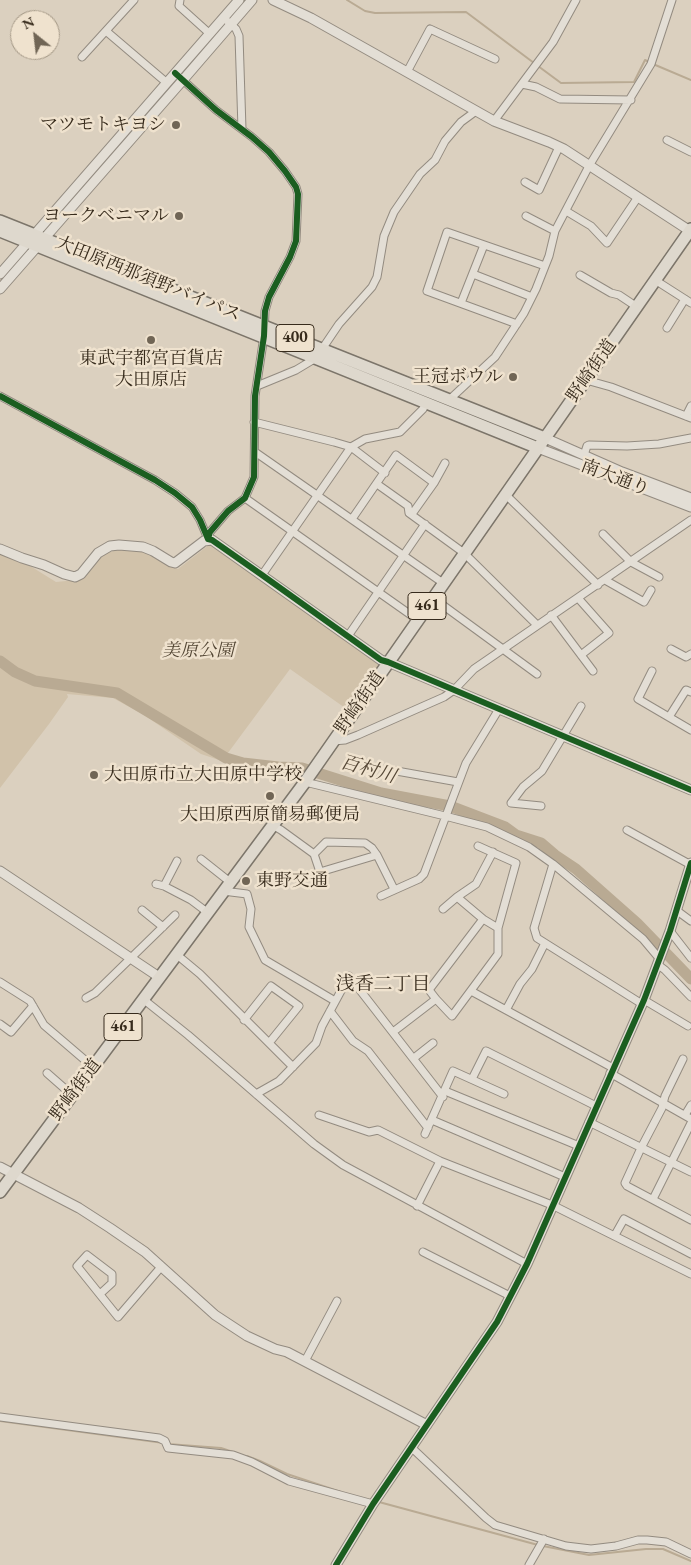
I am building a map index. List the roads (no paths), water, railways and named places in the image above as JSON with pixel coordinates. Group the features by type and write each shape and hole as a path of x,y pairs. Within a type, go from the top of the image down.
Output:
{"highway":[{"name":"大田原西那須野バイパス","path":"0,221 37,240 319,353 449,400 545,438"},
{"name":"大田原西那須野バイパス","path":"0,231 37,240"},
{"name":"野崎街道","path":"0,1192 306,780 655,280 690,234"},
{"name":"大田原西那須野バイパス","path":"319,353 426,402 538,448"}],"street":[{"path":"82,57 134,0"},
{"path":"180,0 179,6 210,34"},
{"path":"0,274 37,240 183,80 228,21 239,0"},
{"path":"0,289 37,240 175,73 210,34 252,0"},
{"path":"273,0 312,18 494,121 559,147 638,197 690,234"},
{"path":"494,121 553,42 576,0"},
{"path":"449,400 495,357 517,324 532,297 545,266 554,231 589,166 631,100 651,64 672,0"},
{"path":"228,21 236,29 238,36 242,129"},
{"path":"407,72 430,29 495,59"},
{"path":"106,31 167,83"},
{"path":"0,549 64,574 75,576 80,574 98,553 110,546 143,547 174,563 208,539 210,532 228,511 245,498 254,477 254,422 266,303 290,257 296,241 298,194 296,187 285,171 269,152 216,110 175,73"},
{"path":"522,84 560,99 631,100"},
{"path":"257,386 296,370 319,353 339,324 372,287 377,277 384,236 394,212 420,174 435,160 445,141 461,122 476,111"},
{"path":"667,140 691,152"},
{"path":"525,182 539,190 559,147"},
{"path":"566,211 591,226 607,243 638,197"},
{"path":"526,216 554,231"},
{"path":"517,324 427,291 447,232 545,266"},
{"path":"461,303 484,245"},
{"path":"473,274 532,297"},
{"path":"580,275 611,293 619,295 637,307"},
{"path":"655,280 688,301 667,328"},
{"path":"586,380 610,387 689,417 691,406"},
{"path":"0,396 121,461 175,493 192,508 200,520 208,539 381,660 691,790"},
{"path":"262,575 351,447 365,439 400,432 423,409 426,402"},
{"path":"254,422 351,447 385,473"},
{"name":"南大通り","path":"545,438 691,498"},
{"path":"584,455 589,445 635,446 691,438"},
{"name":"南大通り","path":"538,448 691,507"},
{"path":"255,452 442,584"},
{"path":"352,519 396,455 434,483"},
{"path":"412,514 434,483 445,463"},
{"path":"377,484 408,506 409,513 464,552 537,625"},
{"path":"506,495 598,584"},
{"path":"245,498 418,620"},
{"path":"333,741 345,740 435,702 454,690 474,669 502,649 691,520"},
{"path":"348,636 426,524"},
{"path":"603,534 631,562 660,577"},
{"path":"605,580 644,602 650,590"},
{"path":"433,598 537,674"},
{"path":"578,598 609,632 581,655"},
{"path":"551,615 592,671"},
{"path":"671,648 686,657 691,654"},
{"path":"652,671 638,699 691,730"},
{"path":"669,717 686,690 691,692"},
{"path":"541,806 510,803 523,787 542,772 581,706"},
{"path":"381,896 424,874 466,763 499,709"},
{"path":"391,770 458,782"},
{"path":"306,780 487,828 529,847 553,864 643,939 659,958 665,970 691,997"},
{"path":"272,825 314,854 320,872 377,855"},
{"path":"336,1565 373,1504 497,1322 527,1264 643,1002 668,935 691,864 627,830"},
{"path":"314,854 326,842 365,843 377,855 394,890"},
{"path":"478,846 516,863 498,928 498,954 452,1016 429,990 483,919"},
{"path":"443,909 476,884 493,852"},
{"path":"201,858 226,886 248,894 251,909 249,928 266,960 334,1002"},
{"path":"164,886 177,861"},
{"path":"553,864 534,928 537,938 643,1002 688,1026"},
{"path":"0,871 159,977"},
{"path":"156,884 192,900 208,912"},
{"path":"457,897 483,919 498,928"},
{"path":"142,910 163,927"},
{"path":"676,910 691,921"},
{"path":"86,998 95,993 175,915"},
{"path":"668,935 691,958"},
{"path":"506,1010 520,984 532,969 545,943"},
{"path":"176,954 200,974 293,1067"},
{"path":"256,1094 280,1081 316,1043 334,1002 349,976 444,1094 578,1146"},
{"path":"0,982 30,1001 44,1025 93,1066"},
{"path":"244,1020 272,986 300,1006 268,1044"},
{"path":"471,991 612,1070 688,1117 691,1105"},
{"path":"143,999 314,1144 342,1165 527,1264"},
{"path":"393,1032 436,999"},
{"path":"0,1024 11,1032 33,1006"},
{"path":"330,1011 353,1041 368,1051 427,1131 453,1071 504,1094"},
{"path":"414,1058 433,1043"},
{"path":"472,1080 486,1051 596,1106"},
{"path":"683,1059 625,1183 627,1186 691,1220"},
{"path":"47,1073 72,1095"},
{"path":"319,1115 369,1132 378,1130 440,1161 552,1205 691,1274"},
{"path":"432,1120 565,1177"},
{"path":"589,1122 691,1172"},
{"path":"653,1199 691,1123"},
{"path":"417,1206 440,1161"},
{"path":"0,1167 79,1208 144,1252 215,1315 247,1336 275,1349 287,1352 427,1425"},
{"path":"615,1235 624,1219 691,1254"},
{"path":"423,1252 510,1296"},
{"path":"100,1294 112,1283 112,1274 87,1255 77,1266 118,1317 161,1267"},
{"path":"304,1362 337,1301"},
{"path":"0,1416 159,1438 165,1441 168,1448 233,1455 252,1462 289,1481 373,1504"},
{"path":"412,1448 495,1525 566,1546 591,1549 616,1546 638,1540 651,1540 666,1542 691,1554"},
{"path":"529,1565 544,1539"}],"waterway":[{"path":"347,0 365,11 375,13 466,12 534,63"},
{"path":"538,66 561,83 634,82 645,60 649,62"},
{"path":"653,64 691,80"},
{"name":"百村川","path":"0,661 15,672 35,681 117,693 226,758 243,763 302,768 381,793 450,806 505,827 516,835 541,843 576,869 637,923 691,979"},
{"path":"0,1421 164,1443"},
{"path":"168,1444 221,1448 233,1452"},
{"path":"247,1456 287,1474 341,1492"},
{"path":"379,1502 538,1545"},
{"path":"543,1546 589,1555 663,1549 691,1561"}],"place":[{"name":"マツモトキヨシ","path":"176,125"},
{"name":"ヨークベニマル","path":"179,216"},
{"name":"東武宇都宮百貨店 大田原店","path":"151,340"},
{"name":"王冠ボウル","path":"513,377"},
{"name":"大田原市立大田原中学校","path":"94,775"},
{"name":"大田原西原簡易郵便局","path":"270,796"},
{"name":"東野交通","path":"246,881"}],"district":[{"name":"浅香二丁目","path":"383,985"}],"park label":[{"name":"美原公園","path":"198,651"}]}
